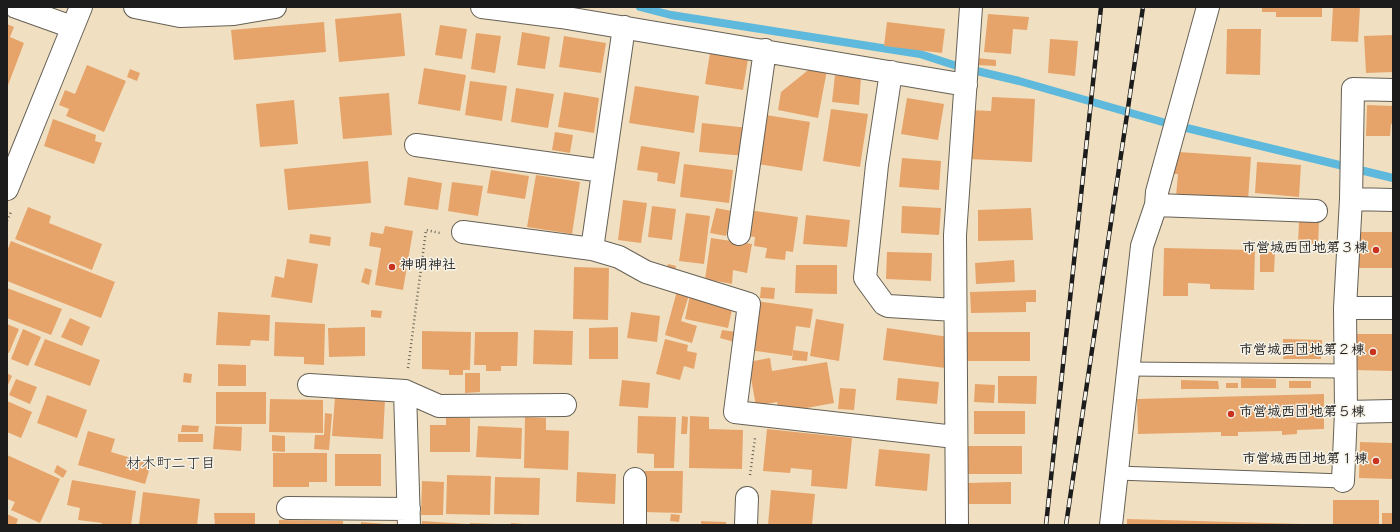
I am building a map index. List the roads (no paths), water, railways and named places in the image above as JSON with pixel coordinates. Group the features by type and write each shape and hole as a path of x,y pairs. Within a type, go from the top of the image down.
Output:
{"street":[{"path":"16,7 72,27"},
{"path":"7,189 81,7"},
{"path":"135,7 180,16 234,14 275,7"},
{"path":"482,7 561,12 624,27 891,72 967,70"},
{"path":"957,525 955,437 955,235 972,7"},
{"path":"1111,525 1118,473 1142,246 1156,205 1157,192 1208,7"},
{"path":"592,249 624,27"},
{"path":"739,234 765,50"},
{"path":"891,72 877,165 865,278 884,304 888,306 955,310"},
{"path":"1343,481 1346,412 1345,308 1352,175 1353,89 1393,90"},
{"path":"416,145 603,171"},
{"path":"1351,199 1393,200"},
{"path":"1156,205 1316,211"},
{"path":"463,232 592,249 619,257 646,272 749,304 735,412 955,437"},
{"path":"1345,308 1393,308"},
{"path":"309,385 405,390 439,406 565,405"},
{"path":"288,508 409,517 405,390"},
{"path":"1346,412 1393,411"},
{"path":"635,479 635,525"},
{"path":"746,525 747,498"}],"lane":[{"path":"1129,369 1345,371"},
{"path":"1118,473 1343,481"}],"waterway":[{"path":"640,7 671,15 920,54 960,67 1019,81 1166,123 1393,178"}],"railway":[{"path":"1046,525 1101,7"},
{"path":"1066,525 1143,7"}],"place":[{"name":"市営城西団地第３棟","path":"1376,250"},
{"name":"神明神社","path":"392,267"},
{"name":"市営城西団地第２棟","path":"1373,352"},
{"name":"市営城西団地第５棟","path":"1231,414"},
{"name":"市営城西団地第１棟","path":"1376,461"}],"district":[{"name":"材木町二丁目","path":"171,466"}]}
